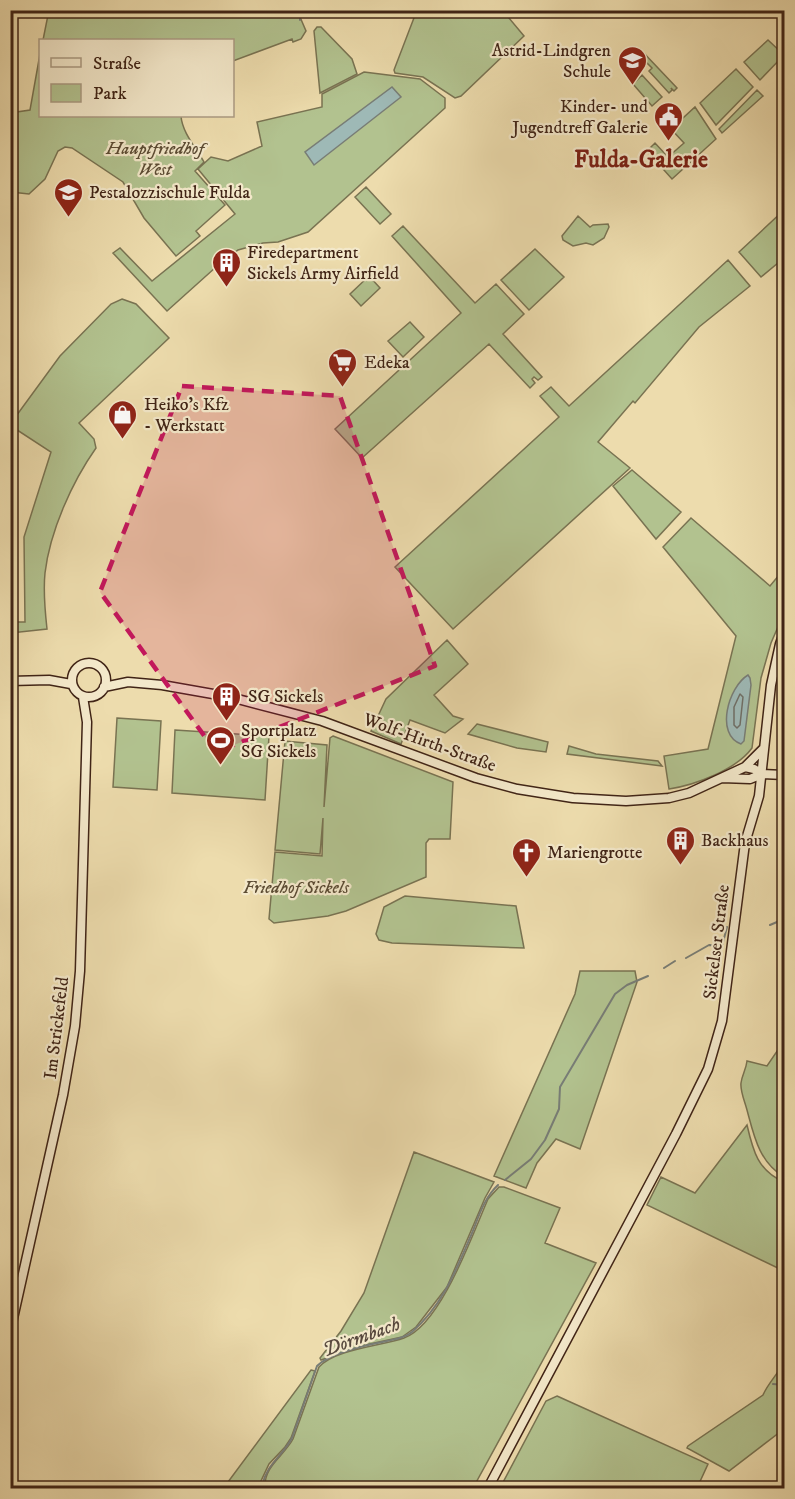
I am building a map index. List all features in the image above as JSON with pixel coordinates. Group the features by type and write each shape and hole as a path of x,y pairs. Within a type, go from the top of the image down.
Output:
{"street":[{"name":"Sickelser Straße","path":"488,1488 697,1093 713,1054 727,994 745,843 759,796 773,675 784,633"},
{"path":"49,680 72,674 80,665 91,663 101,668 104,673 106,678 104,687 98,695 88,697 75,692 72,674"},
{"name":"Wolf-Hirth-Straße","path":"104,673 128,682 196,690 285,710 476,778 517,789 607,801 651,800 688,793 745,767 764,748"},
{"path":"10,681 49,680 72,684"},
{"name":"Wolf-Hirth-Straße","path":"104,687 128,682"},
{"name":"Im Strickefeld","path":"10,1332 63,1095 75,1026 80,971 88,697"},
{"path":"745,767 762,774 784,775"},
{"name":"Wolf-Hirth-Straße","path":"722,778 750,779 762,774"}],"highlighted area":[{"path":"182,386 340,396 435,666 216,752 100,592"}],"green space":[{"path":"49,10 305,11 300,17 306,31 301,39 293,42 292,39 234,61 234,39 43,39"},
{"path":"417,10 503,11 524,36 461,96 455,98 423,77 395,73 394,70"},
{"path":"317,27 321,27 352,59 357,74 320,93 314,31"},
{"path":"768,40 784,55 760,80 744,62"},
{"path":"640,49 677,88 674,91 671,88 669,93 649,71 652,68 636,52"},
{"name":"Hauptfriedhof West","path":"39,60 39,117 181,117 187,134 204,162 195,171 225,205 196,231 200,236 176,256 144,218 123,182 72,148 65,147 58,151 45,179 29,194 11,192 10,113 30,110"},
{"path":"736,69 753,87 716,125 700,103"},
{"path":"364,72 420,79 445,98 445,108 308,232 278,242 263,243 238,250 167,311 113,253 120,248 152,281 235,214 198,169 211,157 228,161 262,146 257,122 322,107 322,94"},
{"path":"642,75 662,97 652,106 633,84"},
{"path":"757,90 763,96 722,133 719,129"},
{"path":"695,107 716,139 672,179 647,151 655,143 668,157 684,143 671,129"},
{"path":"366,187 391,214 380,224 355,197"},
{"path":"784,210 784,258 761,277 739,252"},
{"path":"578,216 590,227 608,224 604,238 593,245 586,243 573,246 563,240 562,236"},
{"path":"403,226 475,303 496,284 524,314 503,334 542,377 538,380 534,377 532,379 535,383 530,388 489,344 362,458 335,429 461,313 392,236"},
{"path":"535,249 564,277 529,310 501,280"},
{"path":"728,260 750,286 699,327 635,403 633,401 598,442 630,468 453,629 395,567 559,417 540,396 551,387 569,406"},
{"path":"369,276 380,288 361,306 350,294"},
{"path":"122,299 136,304 169,338 79,423 94,439 96,448 71,491 52,541 44,580 47,629 11,633 11,622 25,622 24,537 51,452 11,426 11,423 60,356 111,304"},
{"path":"410,322 424,337 403,357 388,341"},
{"path":"632,470 681,512 656,539 613,486"},
{"path":"691,518 770,586 784,569 784,613 771,643 761,678 752,748 726,770 691,784 669,789 664,756 708,749 736,636 663,547"},
{"path":"447,640 468,664 434,695 453,716 463,719 445,733 410,720 401,744 371,731 386,699"},
{"path":"117,718 161,721 157,790 113,787"},
{"path":"477,724 548,742 546,752 517,748 468,734"},
{"name":"Sportplatz SG Sickels","path":"175,730 269,736 265,800 172,793"},
{"name":"Friedhof Sickels","path":"333,736 453,782 450,839 429,839 426,843 426,877 346,911 328,916 274,923 269,919 275,852 322,856 323,818 320,854 275,850 285,741 327,745 324,807 330,738"},
{"path":"569,746 596,754 658,761 662,766 567,754"},
{"path":"405,896 516,906 524,948 392,943 379,940 376,934 384,907"},
{"path":"580,971 635,971 637,982 580,1149 556,1139 537,1163 526,1188 494,1176 575,994"},
{"path":"784,1041 784,1177 769,1164 759,1148 741,1086 747,1061 767,1066"},
{"path":"747,1125 754,1152 762,1166 784,1182 784,1271 647,1205 661,1177 695,1193"},
{"path":"414,1152 494,1182 447,1287 416,1327 402,1337 365,1345 321,1360 320,1358 341,1331 364,1293"},
{"path":"499,1187 560,1208 545,1243 596,1263 473,1488 265,1487 271,1467 293,1439 319,1367 336,1356 404,1338 418,1330 431,1316 443,1297 465,1254 488,1199"},
{"path":"784,1362 784,1429 729,1471 687,1448 763,1395"},
{"path":"311,1370 315,1371 291,1438 269,1464 259,1485 257,1487 228,1482"},
{"path":"557,1396 708,1464 697,1488 500,1488 546,1401"}],"water":[{"path":"392,87 401,97 314,165 305,152"},
{"path":"748,675 751,685 744,741 741,744 733,739 728,731 727,711 735,690"}],"waterway":[{"path":"300,10 300,20"},
{"name":"Dörmbach","path":"770,925 784,919"},
{"name":"Dörmbach","path":"686,958 709,945 722,946 727,927"},
{"name":"Dörmbach","path":"664,968 675,961"},
{"name":"Dörmbach","path":"505,1180 531,1159 545,1140 559,1109 560,1087 615,994 627,985 648,976"},
{"name":"Dörmbach","path":"262,1486 267,1471 292,1438 317,1366 340,1353 403,1337 423,1322 448,1286 482,1208 498,1185"},
{"path":"773,1384 784,1385"}],"place":[{"name":"Astrid-Lindgren Schule","path":"632,86"},
{"name":"Kinder- und Jugendtreff Galerie","path":"669,142"},
{"name":"Pestalozzischule Fulda","path":"68,218"},
{"name":"Firedepartment Sickels Army Airfield","path":"226,288"},
{"name":"Edeka","path":"343,388"},
{"name":"Heiko's Kfz - Werkstatt","path":"123,440"},
{"name":"SG Sickels","path":"227,722"},
{"name":"Sportplatz SG Sickels","path":"220,766"},
{"name":"Backhaus","path":"680,866"},
{"name":"Mariengrotte","path":"526,878"}],"district":[{"name":"Fulda-Galerie","path":"641,159"}]}
